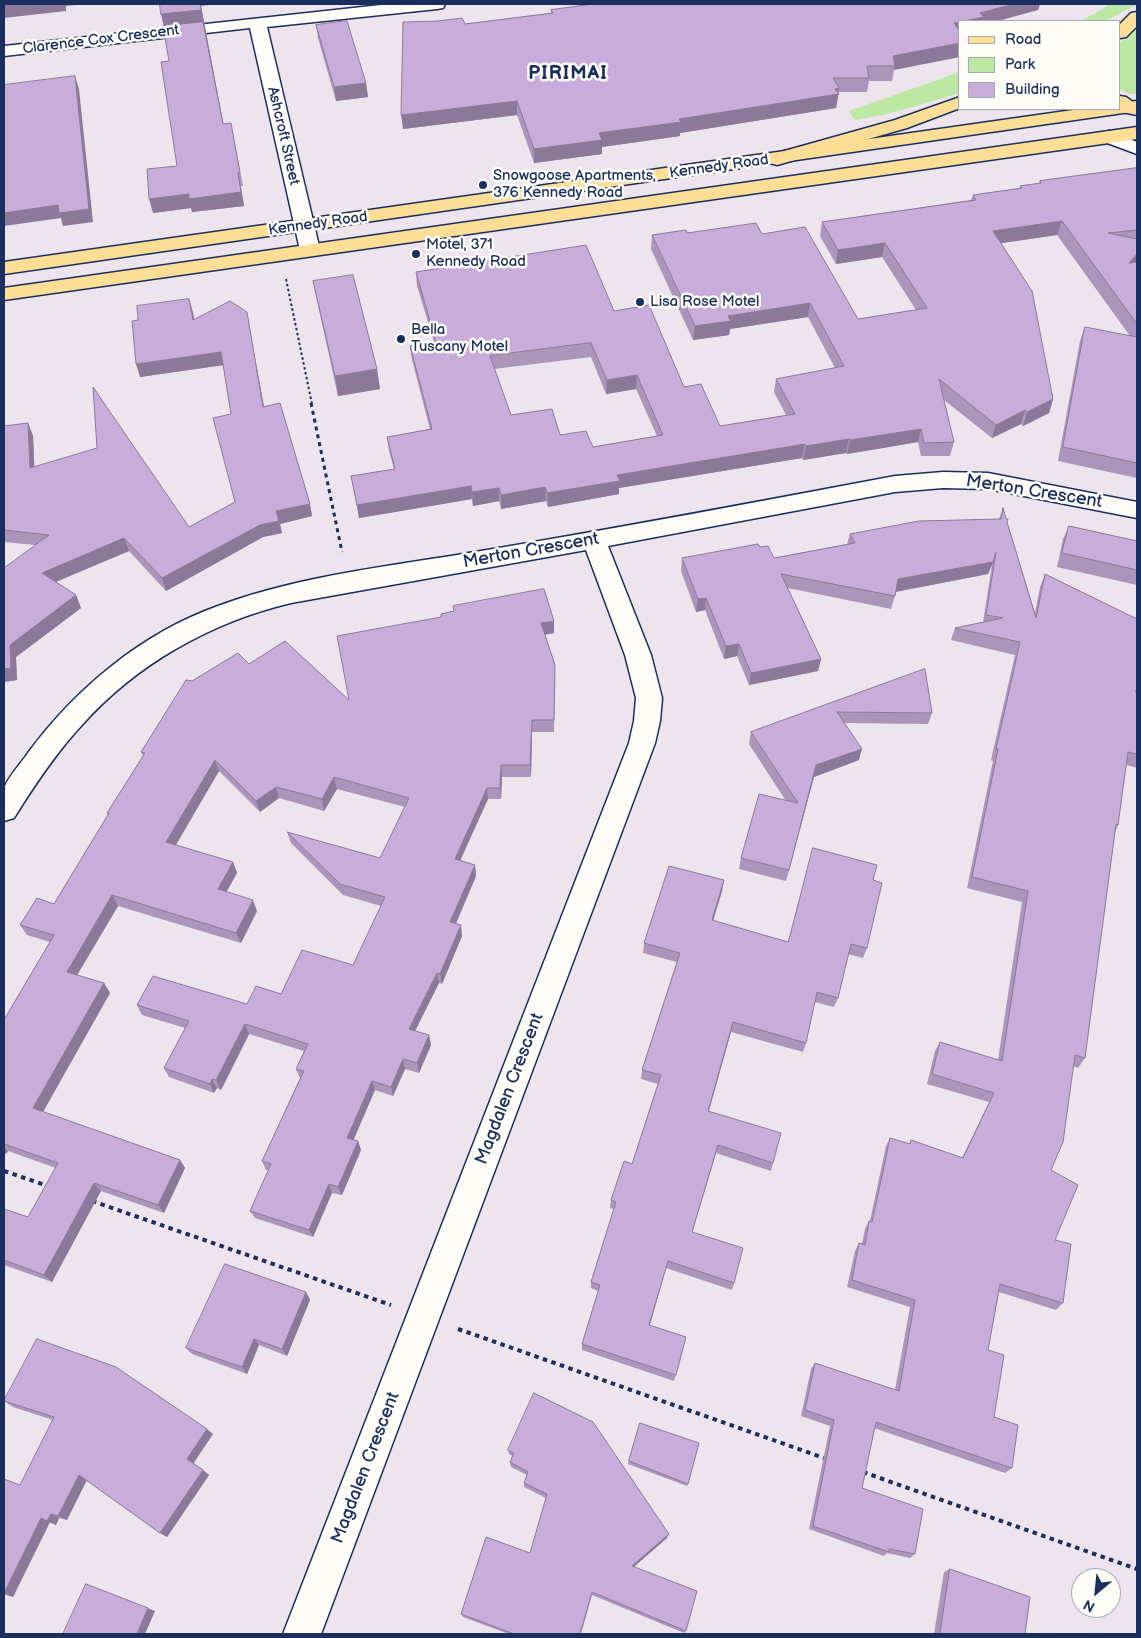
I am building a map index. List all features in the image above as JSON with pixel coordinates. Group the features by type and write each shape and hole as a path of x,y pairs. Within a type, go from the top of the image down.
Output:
{"main road":[{"path":"1121,21 1137,17"},
{"path":"1121,32 1137,17"},
{"path":"777,158 901,124 958,103"},
{"name":"Kennedy Road","path":"4,268 1104,110"},
{"name":"Kennedy Road","path":"4,294 1137,133"}],"street":[{"name":"Clarence Cox Crescent","path":"4,51 257,22 437,4"},
{"name":"Ashcroft Street","path":"257,22 310,250"},
{"path":"1109,137 1137,148"},
{"name":"Merton Crescent","path":"4,810 14,777 45,750 80,709 103,688 126,670 194,627 240,607 290,594 355,581 594,540 895,484 943,480 988,481 1137,510"},
{"name":"Magdalen Crescent","path":"302,1634 599,851 633,767 647,722 649,698 638,655 594,540"}],"path":[{"path":"280,254 344,560 355,581"},
{"path":"4,1171 51,1187"},
{"path":"89,1200 834,1461"},
{"path":"853,1468 1137,1569"}],"green space":[{"path":"1111,4 1137,4 1108,20 1083,20"},
{"path":"1137,29 1137,94 1128,94 1121,90 1121,41"},
{"path":"958,73 958,94 888,114 855,120 849,111"}],"building":[{"path":"160,4 200,4 201,10 161,14"},
{"path":"593,4 1014,4 980,13 984,17 958,20 958,22 954,23 958,29 958,43 893,56 895,66 867,66 869,78 833,78 839,88 835,89 839,94 679,119 681,122 599,133 602,140 534,149 517,101 401,115 403,22 462,18 465,24 553,13 551,10"},
{"path":"347,21 366,83 334,87 316,25"},
{"path":"203,22 223,124 231,123 240,173 238,173 241,192 189,199 189,194 149,199 147,169 177,166 161,62 169,61 163,26"},
{"path":"75,76 89,209 59,213 58,205 4,213 4,85"},
{"path":"1137,168 1137,230 1108,233 1137,239 1137,254 1129,263 1137,262 1137,324 1062,221 993,231 1032,291 1053,399 1027,412 1025,410 996,425 939,379 954,442 924,443 921,429 806,446 805,444 617,475 620,481 547,493 545,487 501,495 499,488 472,492 471,486 357,505 351,476 395,469 387,437 432,429 410,346 436,342 416,272 586,245 614,311 649,305 684,387 701,384 720,426 795,414 776,379 844,366 810,303 728,316 731,321 695,326 652,235 686,230 687,233 756,223 762,234 805,227 858,319 927,308 885,243 838,250 822,222 976,200 973,195 1022,188 1020,186 1041,183 1040,181","holes":["591,343 607,380 637,375 663,435 593,447 586,431 560,435 552,409 511,415 490,356"]},
{"path":"353,275 377,369 335,376 313,281"},
{"path":"189,299 193,320 230,301 247,312 263,407 280,403 310,504 276,511 279,521 260,525 162,578 124,538 42,573 76,595 10,645 11,668 4,669 4,568 49,535 4,530 4,426 28,423 30,468 97,448 93,387 189,527 235,502 213,418 231,414 221,352 136,364 132,321 138,320 137,306"},
{"path":"1085,327 1137,337 1137,463 1063,447"},
{"path":"1003,508 1006,519 1008,519 1007,522 1036,618 1045,574 1137,619 1137,689 1135,692 1137,692 1137,754 1128,752 1118,825 1116,824 1085,1058 1075,1055 1063,1142 1051,1170 1078,1185 1055,1240 1071,1244 1063,1303 1000,1284 988,1350 1004,1355 994,1417 1018,1425 1012,1468 876,1422 862,1488 923,1509 915,1554 889,1549 889,1552 813,1526 834,1420 805,1410 815,1363 899,1391 915,1300 852,1280 859,1243 865,1245 869,1221 872,1222 890,1138 910,1144 911,1140 963,1158 994,1093 932,1074 940,1042 1002,1061 1028,891 972,877 998,749 996,749 1020,642 955,628 1003,618 986,615 996,552 993,562 898,579 895,596 781,574 821,659 751,673 739,644 726,646 706,598 698,599 682,558 758,544 760,547 768,546 774,558 855,543 850,534 919,521 1001,519"},
{"path":"1069,526 1137,541 1137,570 1062,553"},
{"path":"544,589 554,621 541,623 555,665 554,720 532,720 530,765 501,765 500,788 487,788 455,859 475,865 450,922 461,925 440,974 437,973 409,1029 429,1035 417,1063 403,1059 391,1087 372,1081 347,1138 358,1141 338,1187 329,1184 309,1230 250,1211 271,1164 262,1161 304,1071 296,1069 308,1044 245,1024 216,1080 212,1079 210,1084 164,1068 189,1021 137,1005 153,976 247,1004 256,986 281,994 302,950 353,965 385,897 340,884 287,832 380,858 409,798 334,777 322,799 276,787 256,801 215,760 166,842 233,862 218,889 253,900 236,933 112,895 67,972 104,983 33,1108 180,1160 158,1205 94,1183 44,1275 4,1260 4,1209 28,1217 58,1163 4,1144 4,1020 54,935 20,925 37,898 54,904 109,813 107,813 145,753 141,752 186,680 192,681 238,653 249,664 285,641 349,700 337,636 441,617 441,614 454,611 453,606"},
{"path":"925,669 932,713 837,712 862,749 816,765 789,870 741,858 759,794 798,803 751,732"},
{"path":"813,848 877,865 873,880 882,883 867,948 851,944 838,998 817,992 806,1043 733,1022 708,1111 781,1133 773,1163 718,1145 692,1232 743,1248 734,1283 668,1261 649,1325 686,1337 676,1375 582,1344 600,1285 591,1282 616,1202 611,1200 624,1161 632,1164 661,1075 642,1070 680,953 644,943 669,866 724,880 712,920 788,942"},
{"path":"225,1264 306,1292 282,1349 254,1339 242,1367 186,1348"},
{"path":"37,1339 116,1367 207,1429 187,1459 203,1470 160,1533 79,1475 58,1516 51,1514 47,1521 41,1518 4,1593 4,1479 20,1485 54,1417 4,1401"},
{"path":"534,1393 593,1422 669,1534 632,1566 697,1591 686,1631 592,1592 580,1634 514,1634 461,1614 486,1537 530,1553 547,1494 524,1483 528,1472 510,1462 514,1453 508,1450"},
{"path":"640,1423 699,1443 688,1484 629,1461"},
{"path":"950,1569 1030,1597 1025,1634 940,1634"},
{"path":"86,1584 148,1608 137,1634 63,1634"}],"place":[{"name":"Snowgoose Apartments, 376 Kennedy Road","path":"483,185"},
{"name":"Motel, 371 Kennedy Road","path":"416,254"},
{"name":"Lisa Rose Motel","path":"640,302"},
{"name":"Bella Tuscany Motel","path":"401,339"}],"district":[{"name":"PIRIMAI","path":"568,74"}]}
